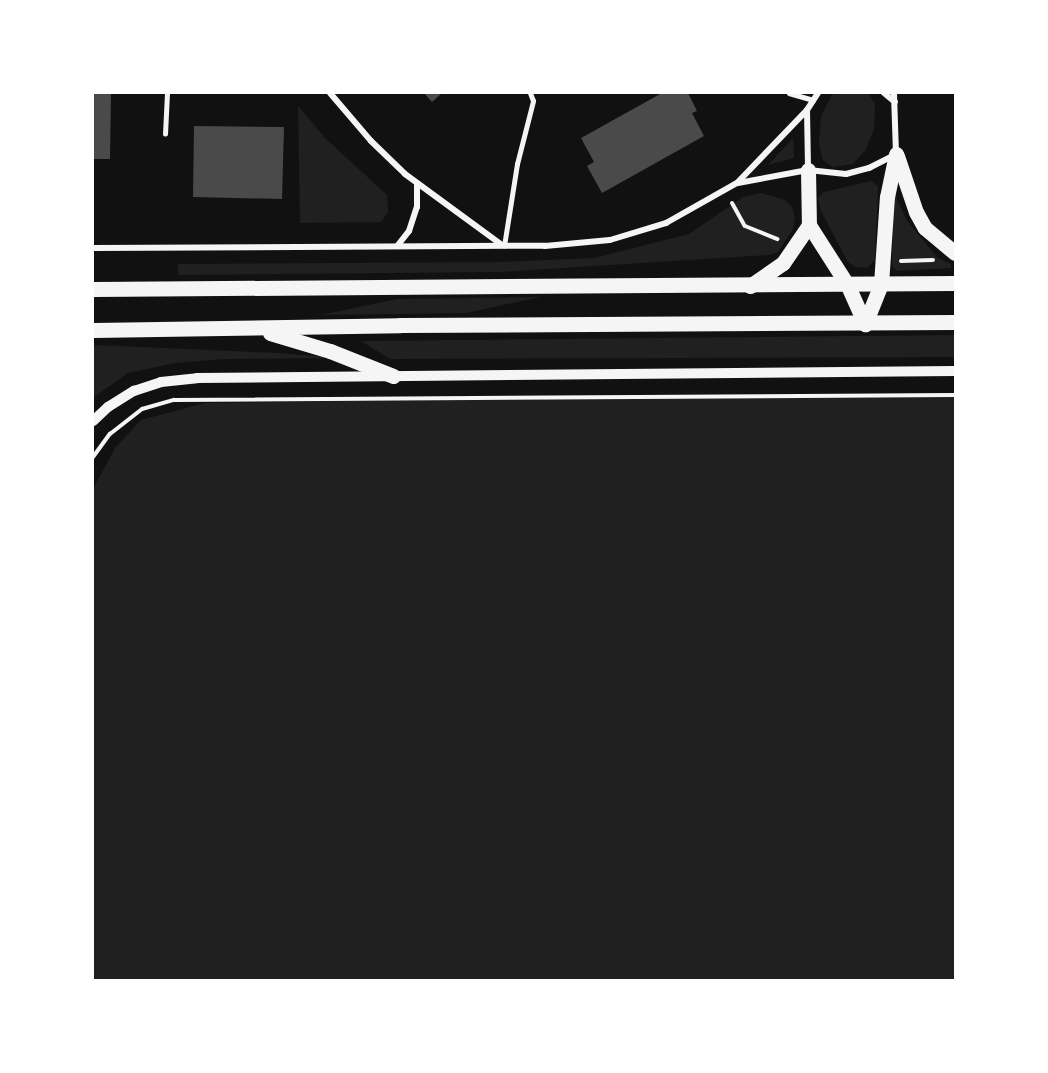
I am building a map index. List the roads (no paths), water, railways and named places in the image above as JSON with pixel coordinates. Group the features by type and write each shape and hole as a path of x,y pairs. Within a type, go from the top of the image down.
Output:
{"main road":[{"path":"896,154 916,212 925,228 955,253"},
{"path":"865,324 881,284 887,197 896,154"},
{"path":"808,170 808,225 848,286 865,324"},
{"path":"750,286 783,263 808,225"},
{"path":"93,289 848,286 955,283"},
{"path":"93,330 400,325 955,322"},
{"path":"256,328 330,351 393,376"}],"street":[{"path":"330,93 371,141 417,184 504,246"},
{"path":"93,248 545,246 610,240 666,223 737,183 807,110 818,93"},
{"path":"884,93 895,102"},
{"path":"737,183 808,170 846,174 869,168 896,154 894,93"},
{"path":"807,110 808,170"},
{"path":"398,245 409,231 417,207 417,184"},
{"path":"93,421 108,407 134,391 175,380 955,372"}],"lane":[{"path":"165,134 167,93"},
{"path":"504,246 517,164 533,101 530,93"},
{"path":"789,93 813,100"}]}
